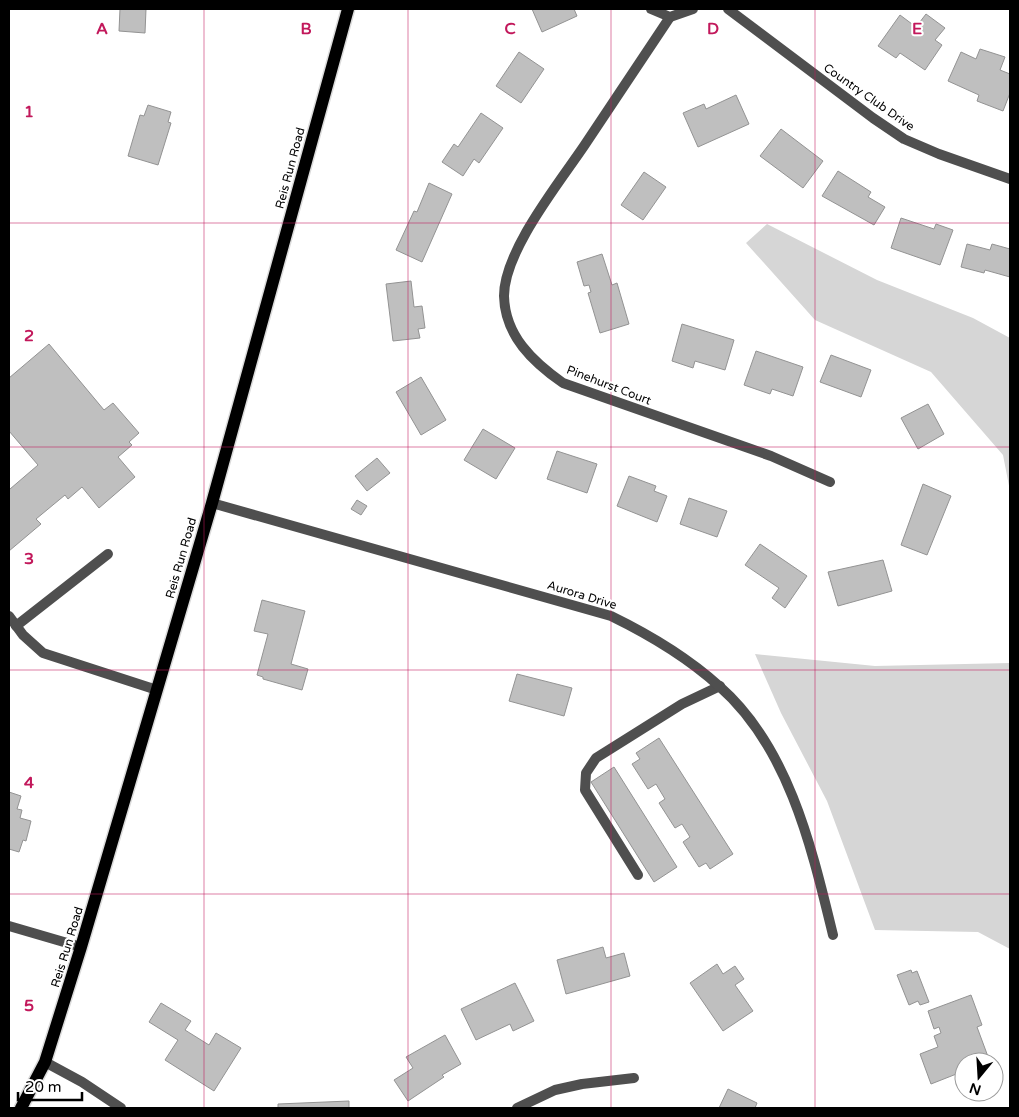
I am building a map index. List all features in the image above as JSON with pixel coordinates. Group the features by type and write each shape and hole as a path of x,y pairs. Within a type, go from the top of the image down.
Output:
{"main road":[{"name":"Reis Run Road","path":"21,1108 45,1062 81,948 212,503 348,9"}],"street":[{"path":"651,9 670,16 693,9"},
{"name":"Country Club Drive","path":"728,9 872,118 904,139 939,154 1010,179"},
{"name":"Pinehurst Court","path":"670,16 524,235 508,276 504,295 507,314 518,342 536,364 563,383 771,456 830,482"},
{"name":"Aurora Drive","path":"212,503 611,616 652,636 720,686 748,717 770,750 812,849 833,935"},
{"path":"16,626 108,554"},
{"path":"9,616 16,626 44,652 157,690"},
{"path":"638,875 585,790 586,773 596,758 682,704 720,686"},
{"path":"9,926 81,948"},
{"path":"45,1062 82,1082 121,1108"},
{"path":"517,1108 555,1090 582,1084 634,1078"}],"shaded area":[{"path":"767,224 877,280 973,318 1010,338 1010,491 1003,455 931,372 815,320 746,243"},
{"path":"755,654 875,666 1010,663 1010,949 978,932 875,930 827,801 781,713"}],"building":[{"path":"120,9 146,9 145,33 119,31"},
{"path":"532,9 574,9 577,16 542,32"},
{"path":"926,14 945,28 935,40 942,45 925,70 900,53 896,58 878,46 900,15 916,27"},
{"path":"980,49 1005,57 1000,70 1010,74 1010,93 1003,111 977,101 979,95 948,81 961,52 976,59"},
{"path":"519,52 544,69 521,103 496,86"},
{"path":"736,95 749,124 698,147 683,113 704,104 706,109"},
{"path":"148,105 171,112 168,122 171,123 158,165 128,156 140,115 144,116"},
{"path":"481,113 503,128 479,163 474,159 463,176 442,162 454,144 458,147"},
{"path":"781,129 823,161 803,188 760,156"},
{"path":"838,171 871,192 868,197 885,207 874,225 822,196"},
{"path":"644,172 666,187 643,220 621,205"},
{"path":"429,183 452,194 422,262 396,250 414,211 417,212"},
{"path":"901,218 934,229 936,224 953,230 940,265 891,248"},
{"path":"967,244 990,250 992,244 1010,249 1010,277 985,270 984,273 961,267"},
{"path":"602,254 612,285 617,283 629,324 600,333 588,293 591,292 589,285 584,286 577,262"},
{"path":"411,281 414,307 422,306 425,328 418,329 420,338 393,341 386,284"},
{"path":"682,324 734,340 725,370 695,361 693,368 672,361"},
{"path":"49,344 104,410 113,403 139,433 129,442 132,445 118,457 135,477 99,508 82,487 68,499 65,495 36,519 41,524 9,551 9,488 38,465 9,431 9,378"},
{"path":"756,351 803,367 793,396 772,389 770,394 744,385"},
{"path":"831,355 871,370 861,397 820,382"},
{"path":"421,377 446,420 421,435 396,392"},
{"path":"928,404 944,434 918,449 901,418"},
{"path":"483,429 515,448 496,479 464,460"},
{"path":"557,451 597,464 587,493 547,479"},
{"path":"377,458 390,473 367,491 355,476"},
{"path":"629,476 656,486 654,491 667,496 657,522 617,506"},
{"path":"923,484 951,496 927,555 901,545"},
{"path":"689,498 727,511 717,537 680,524"},
{"path":"357,500 367,506 361,515 351,509"},
{"path":"760,544 807,576 785,608 772,598 779,588 745,565"},
{"path":"883,560 892,591 838,606 828,572"},
{"path":"262,600 305,611 291,664 308,669 302,690 263,679 263,677 257,675 268,634 254,631"},
{"path":"517,674 572,688 564,716 509,701"},
{"path":"659,738 733,854 710,869 706,863 699,867 683,842 690,837 682,824 675,828 659,803 665,799 656,784 648,789 632,764 640,759 636,753"},
{"path":"614,767 677,867 654,882 591,782"},
{"path":"9,792 21,796 17,809 22,810 20,818 31,821 26,841 23,840 19,852 9,849"},
{"path":"603,947 606,958 624,953 630,976 566,994 557,960"},
{"path":"717,964 723,974 735,966 744,979 735,985 753,1011 723,1031 690,983"},
{"path":"911,970 912,973 917,971 929,1002 920,1005 918,1001 909,1005 897,975"},
{"path":"515,983 534,1021 513,1031 510,1024 476,1040 461,1009"},
{"path":"971,995 982,1025 977,1027 986,1052 954,1052 954,1075 931,1084 920,1054 938,1047 934,1036 941,1033 939,1027 934,1029 928,1011"},
{"path":"161,1003 191,1021 185,1030 209,1045 216,1033 241,1048 214,1091 165,1060 178,1040 149,1022"},
{"path":"445,1035 461,1064 442,1075 444,1077 408,1101 394,1080 413,1068 406,1057"},
{"path":"728,1089 757,1103 755,1108 719,1108"},
{"path":"349,1101 349,1108 278,1108 278,1104"}]}
